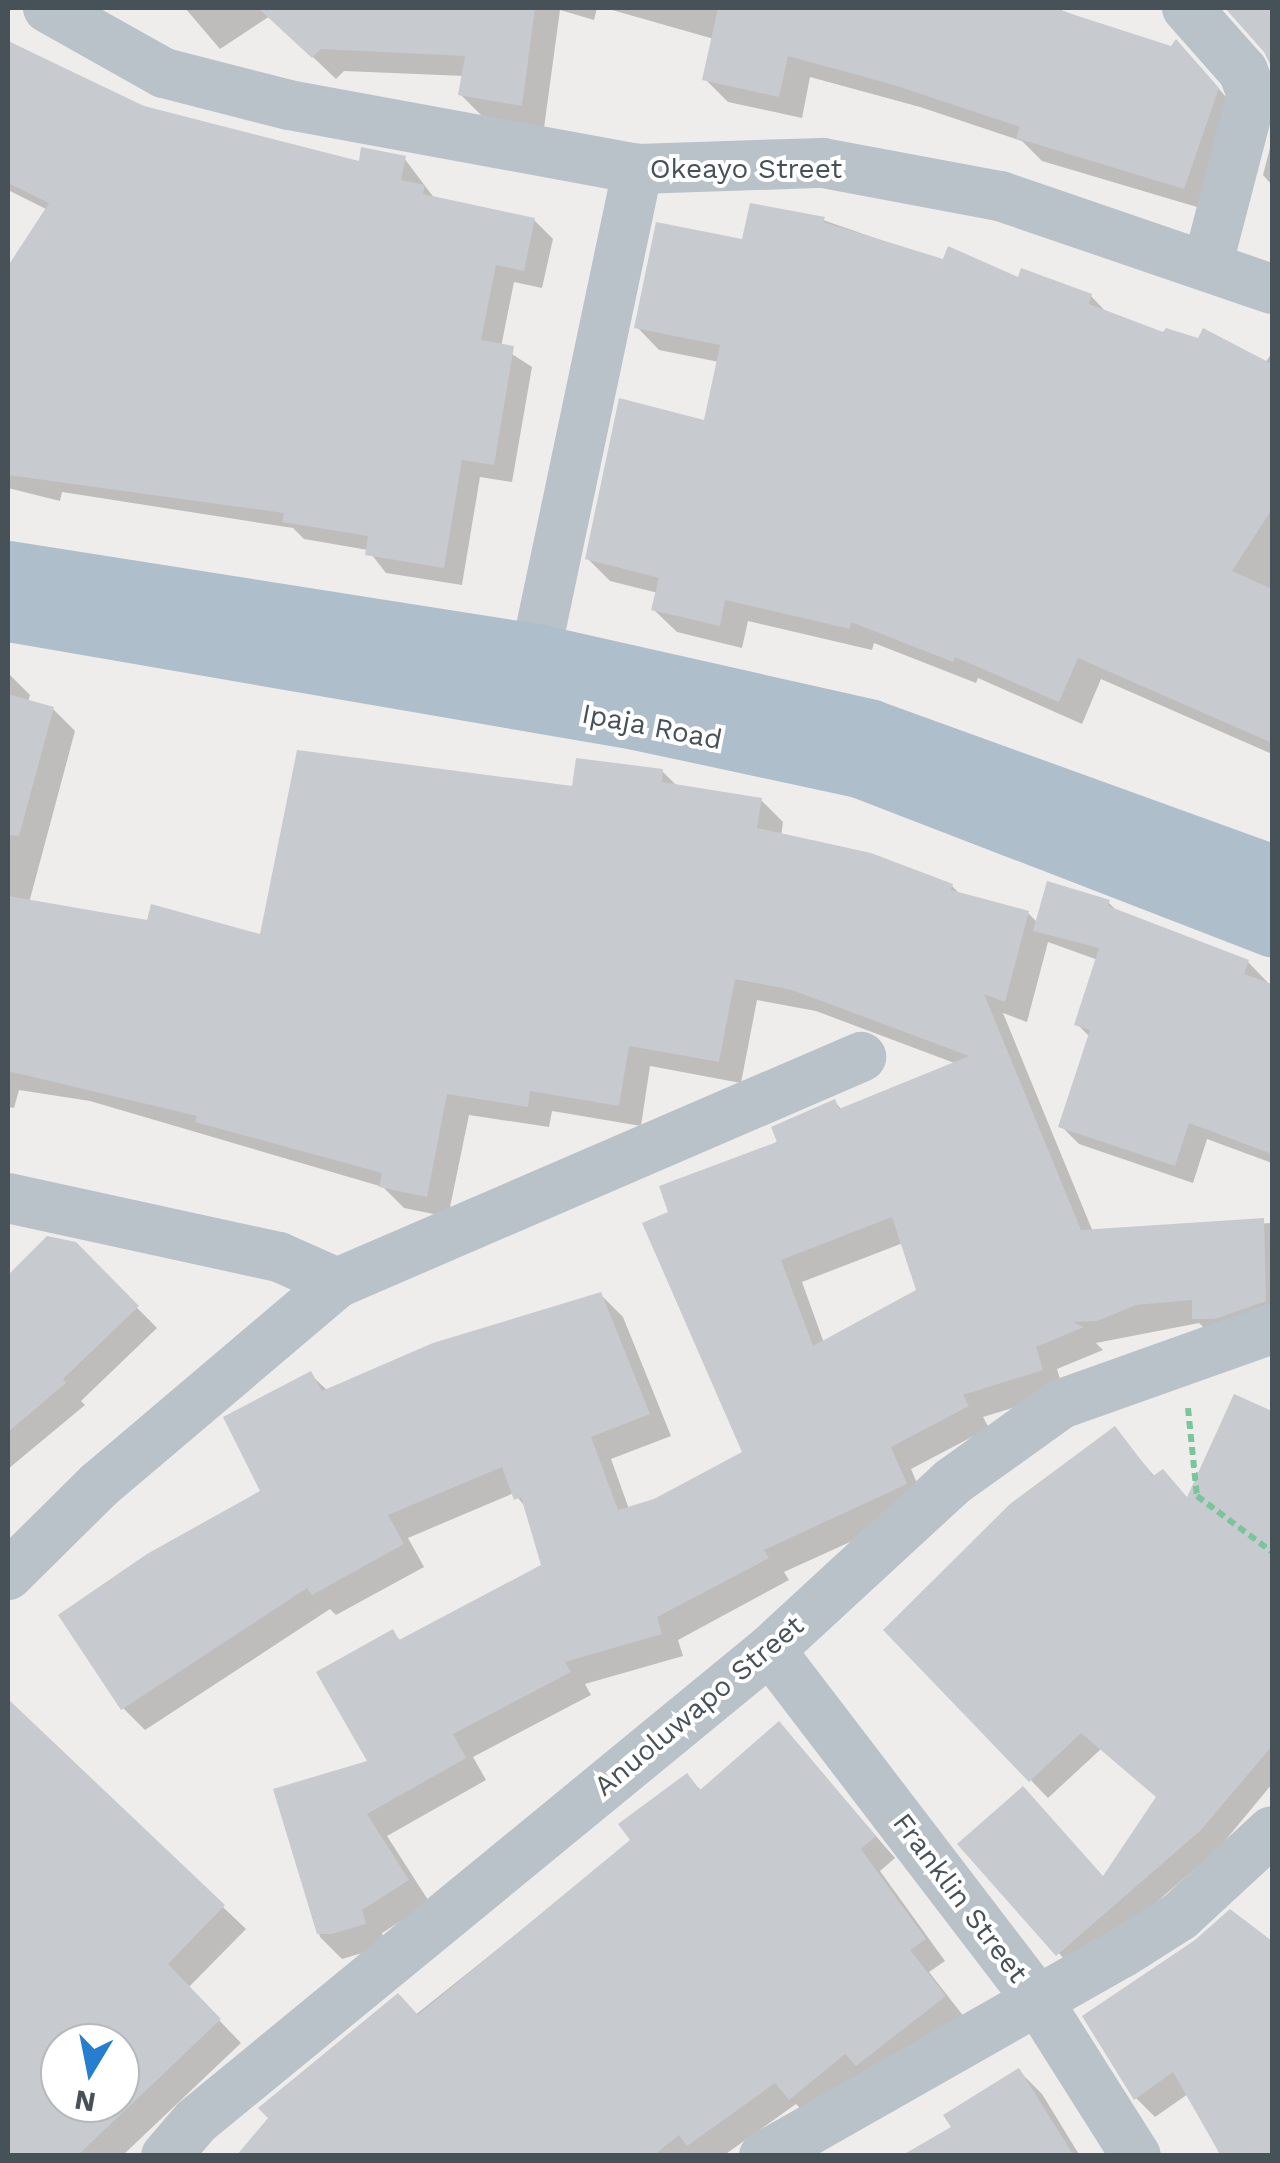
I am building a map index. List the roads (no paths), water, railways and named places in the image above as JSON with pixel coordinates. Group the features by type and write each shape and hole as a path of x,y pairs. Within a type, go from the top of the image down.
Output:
{"main road":[{"name":"Ipaja Road","path":"8,568 536,651 872,727 1272,872"},
{"name":"Ipaja Road","path":"8,614 635,722 859,770 1272,928"}],"street":[{"name":"Okeayo Street","path":"48,8 164,73 289,105 638,169 823,163 1000,196 1208,263 1272,289"},
{"path":"1187,8 1243,71 1252,94 1208,263"},
{"path":"536,651 638,169"},
{"path":"8,1575 98,1485 338,1282 861,1057"},
{"path":"8,1198 279,1258 338,1282"},
{"name":"Anuoluwapo Street","path":"166,2156 196,2121 770,1650 983,1459 1061,1404 1180,1358 1272,1329"},
{"name":"Franklin Street","path":"770,1650 1038,2001 1136,2156"},
{"path":"764,2156 1122,1953 1180,1916 1272,1831"}]}
